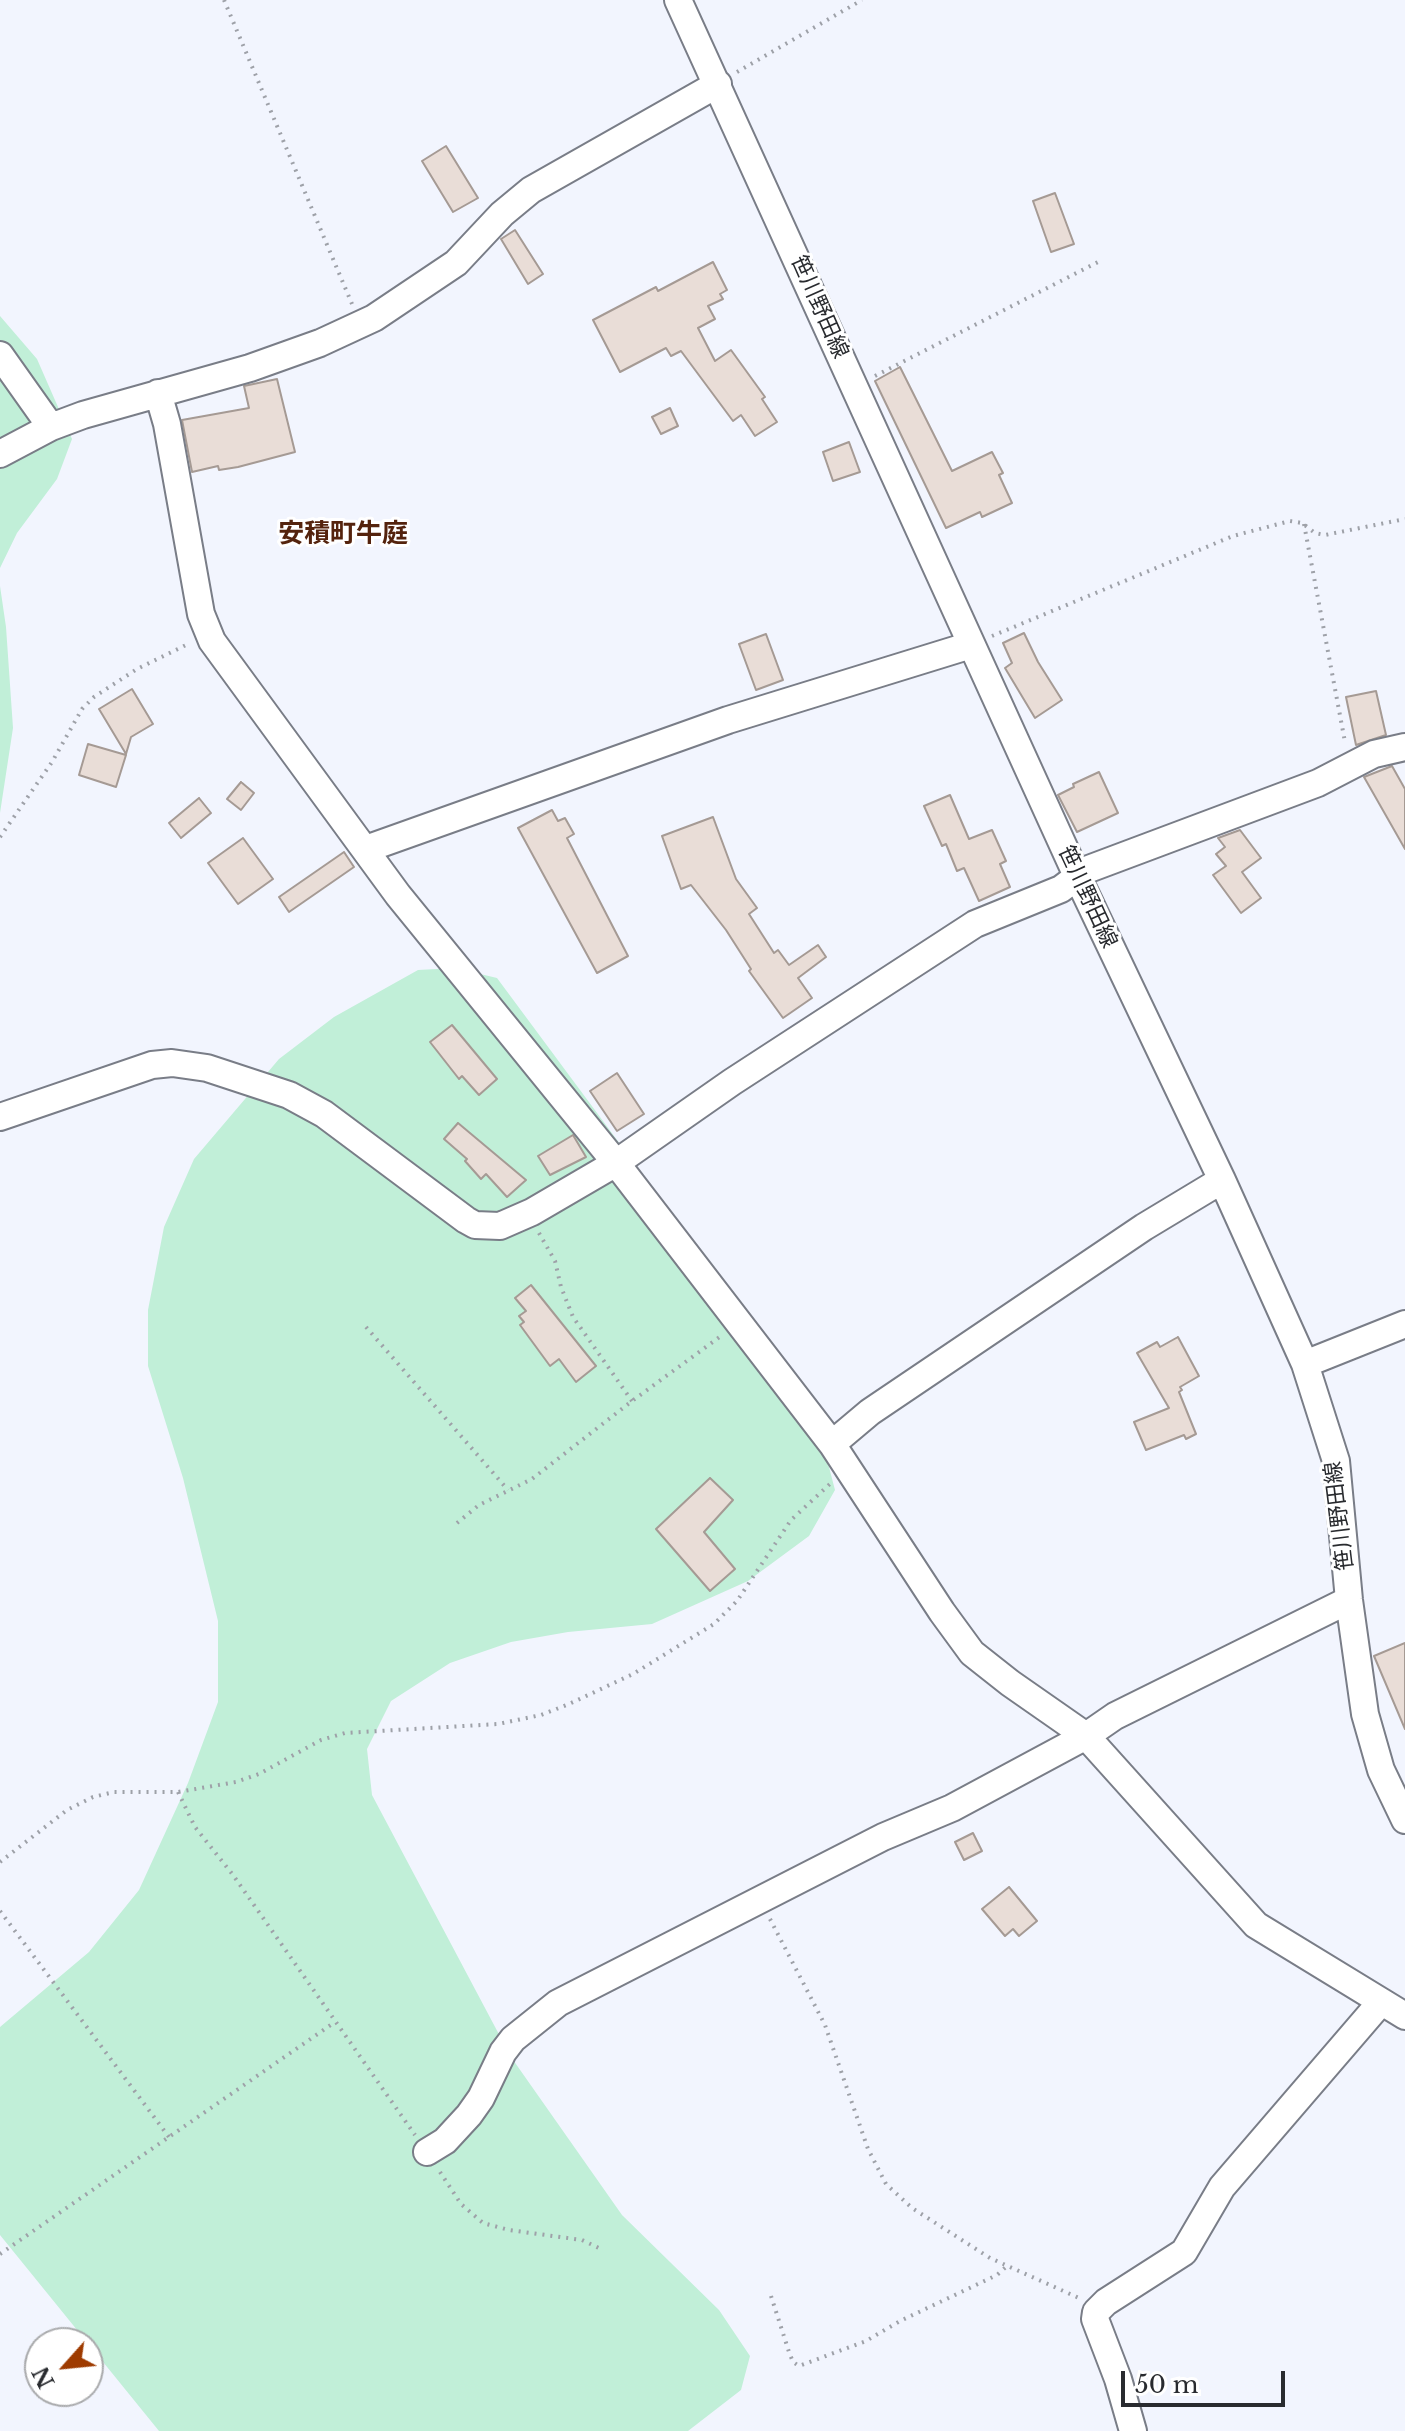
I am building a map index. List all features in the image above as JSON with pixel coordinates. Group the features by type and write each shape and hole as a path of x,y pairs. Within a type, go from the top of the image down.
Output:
{"street":[{"name":"笹川野田線","path":"678,0 1078,878 1222,1180 1305,1364 1336,1461 1349,1600 1365,1714 1381,1770 1405,1820"},
{"path":"0,454 51,427 250,368 343,334 400,302 456,263 502,214 531,190 718,84"},
{"path":"0,355 51,427"},
{"path":"158,393 167,424 201,614 208,634 415,917 616,1163 832,1444 972,1653 1086,1736 1256,1925 1405,2016"},
{"path":"366,849 728,720 971,645"},
{"path":"0,1117 152,1065 172,1063 207,1068 289,1095 324,1114 475,1225 500,1226 528,1214 616,1163 732,1082 960,933 995,915 1061,889 1086,870 1318,783 1374,754 1405,747"},
{"path":"832,1444 870,1412 1144,1227 1222,1180"},
{"path":"1305,1364 1405,1324"},
{"path":"427,2152 445,2141 469,2115 508,2045 536,2018 558,2003 883,1837 952,1808 1086,1736 1115,1716 1349,1600"},
{"path":"1133,2431 1118,2379 1095,2319 1096,2312 1106,2302 1184,2252 1222,2187 1381,2002"}],"path":[{"path":"224,0 356,312 343,334"},
{"path":"718,84 862,0"},
{"path":"855,386 1098,262"},
{"path":"971,645 1233,536 1290,521 1304,524 1315,533 1325,535 1405,519"},
{"path":"1304,524 1349,766"},
{"path":"0,837 52,762 82,709 94,697 137,669 208,634"},
{"path":"528,1214 555,1261 573,1317 632,1401"},
{"path":"457,1523 479,1505 532,1479 739,1323"},
{"path":"366,1327 508,1490"},
{"path":"0,1862 67,1810 93,1797 114,1792 178,1792 236,1782 259,1774 334,1735 498,1724 569,1704 633,1674 714,1624 737,1601 791,1520 849,1470"},
{"path":"178,1792 195,1827 233,1875 461,2204 483,2223 509,2230 582,2240 601,2249"},
{"path":"759,1899 825,2025 868,2149 886,2184 912,2208 990,2258 1072,2293 1096,2312"},
{"path":"0,1911 169,2137"},
{"path":"0,2254 335,2022"},
{"path":"771,2296 793,2362 799,2366 866,2341 900,2321 997,2275 1007,2266"}],"green space":[{"path":"0,316 37,359 72,439 57,479 17,533 0,568"},
{"path":"0,586 13,728 0,813"},
{"path":"455,968 497,978 769,1345 819,1429 835,1490 809,1536 748,1581 652,1624 568,1632 511,1642 450,1663 391,1701 367,1749 372,1795 511,2057 622,2215 719,2310 750,2356 741,2390 688,2431 159,2431 104,2363 104,2327 75,2327 0,2235 0,2027 89,1952 139,1890 188,1783 218,1702 218,1621 183,1478 148,1366 148,1310 164,1227 194,1159 279,1059 334,1017 418,970"}],"building":[{"path":"446,146 478,198 453,212 422,161"},
{"path":"1055,193 1074,244 1051,252 1033,201"},
{"path":"515,230 543,274 528,284 501,239"},
{"path":"713,262 727,290 720,294 723,299 708,306 715,319 698,328 715,361 731,350 765,397 762,399 777,422 755,436 741,415 733,421 681,351 671,356 666,348 620,372 593,320"},
{"path":"900,367 952,471 992,452 1003,473 999,475 1012,503 982,517 980,512 946,528 875,381"},
{"path":"277,379 295,452 238,467 219,470 218,466 192,472 182,420 249,408 244,386"},
{"path":"670,408 678,426 661,434 652,417"},
{"path":"849,442 860,472 833,481 823,452"},
{"path":"1024,633 1062,700 1035,718 1005,668 1012,663 1003,643"},
{"path":"766,634 783,680 756,690 739,644"},
{"path":"132,689 153,724 131,737 126,754 99,709"},
{"path":"1376,691 1386,735 1356,745 1346,697"},
{"path":"88,744 126,755 116,787 79,775"},
{"path":"1392,766 1405,789 1405,849 1364,777"},
{"path":"1099,772 1118,813 1077,832 1058,795"},
{"path":"241,782 254,793 241,810 227,799"},
{"path":"950,795 969,839 992,830 1006,861 1000,864 1010,887 979,901 964,868 957,871 946,844 942,846 924,806"},
{"path":"199,798 211,813 181,838 169,823"},
{"path":"552,810 558,821 565,818 574,834 567,838 628,956 597,973 518,828"},
{"path":"713,817 736,879 757,908 749,914 774,953 778,950 789,965 818,945 826,957 798,978 812,998 783,1018 749,971 751,969 726,930 691,885 681,889 662,836"},
{"path":"1240,830 1261,858 1242,872 1261,898 1241,913 1213,875 1226,866 1216,854 1225,847 1218,838"},
{"path":"243,838 273,879 238,904 208,863"},
{"path":"344,852 354,867 289,912 279,897"},
{"path":"452,1025 497,1079 479,1095 462,1076 459,1079 430,1042"},
{"path":"617,1073 644,1114 617,1131 590,1091"},
{"path":"458,1123 526,1180 507,1197 486,1174 481,1179 465,1161 467,1159 444,1139"},
{"path":"573,1135 586,1157 550,1175 538,1156"},
{"path":"531,1285 596,1366 576,1382 559,1359 550,1366 520,1325 524,1322 519,1316 526,1311 515,1298"},
{"path":"1178,1337 1199,1376 1180,1387 1182,1390 1179,1392 1196,1434 1186,1439 1184,1435 1146,1450 1134,1422 1169,1408 1137,1353 1157,1342 1160,1347"},
{"path":"710,1478 733,1500 704,1532 735,1569 710,1591 656,1529"},
{"path":"1405,1643 1405,1729 1374,1656"},
{"path":"973,1833 982,1851 964,1860 955,1842"},
{"path":"1009,1887 1037,1921 1019,1936 1013,1929 1005,1936 982,1909"}],"district":[{"name":"安積町牛庭","path":"343,535"}]}
